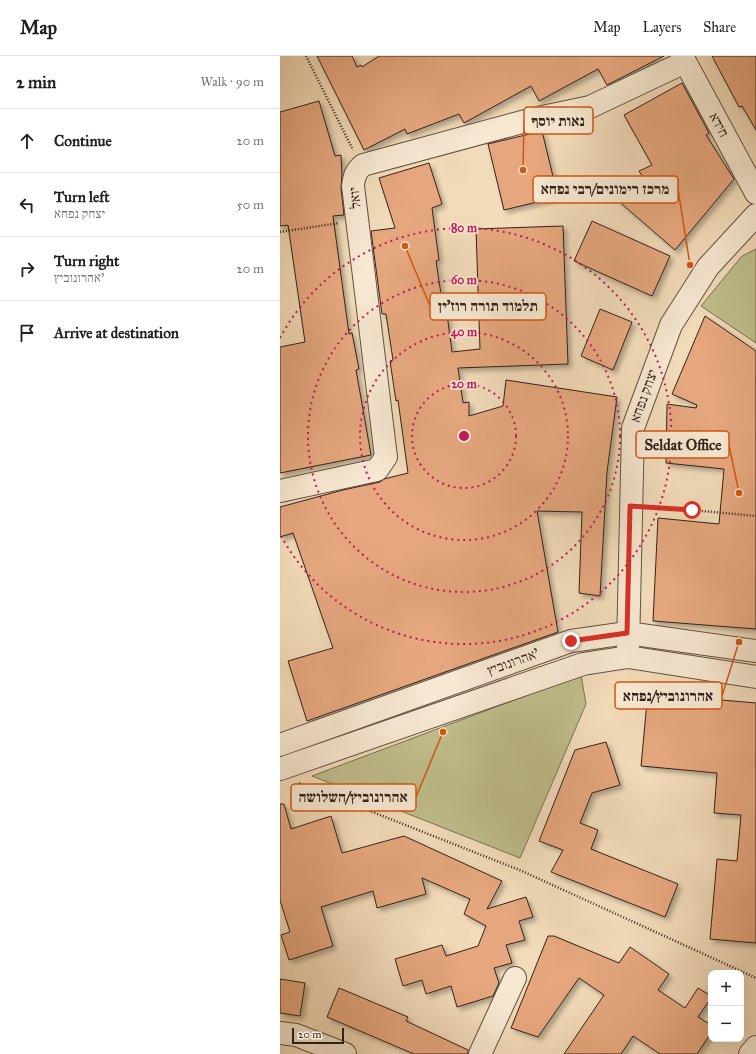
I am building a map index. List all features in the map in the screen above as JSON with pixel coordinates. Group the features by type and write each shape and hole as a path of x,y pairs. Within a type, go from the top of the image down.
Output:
{"street":[{"name":"יואל","path":"280,491 377,470 386,457 353,182 358,170 363,165 533,119 590,107 684,59"},
{"name":"חידא","path":"684,59 756,193"},
{"name":"יצחק נפחא","path":"628,657 627,633 632,428 671,325 708,267 756,215"},
{"name":"אהרונוביץ'","path":"280,744 571,641 627,633 756,651"},
{"name":"אהרונוביץ'","path":"288,772 583,664 628,657 756,677"},
{"path":"280,744 288,772"},
{"path":"480,1054 515,978"},
{"path":"280,1033 296,1035 345,1054"},
{"path":"750,1054 756,1047"}],"path":[{"path":"306,56 361,167"},
{"path":"280,232 357,220"},
{"path":"630,506 756,516"},
{"path":"288,772 522,871 756,978"}],"shaded area":[{"path":"756,249 756,343 701,306 742,256"},
{"path":"581,675 586,704 520,858 312,776"}],"building":[{"path":"317,56 352,56 357,67 361,65 362,67 379,56 664,56 607,85 598,69 539,101 531,86 464,123 459,114 407,134 405,129 364,150"},
{"path":"712,56 756,56 756,130 742,106 739,107"},
{"path":"682,83 709,133 706,135 734,179 675,250 616,199 655,197 639,171 652,165 624,115"},
{"path":"319,101 335,156 341,155 341,188 344,215 333,216 349,334 352,333 359,369 356,370 371,455 280,473 280,347 305,342 288,225 280,226 280,112"},
{"path":"542,131 558,197 504,210 488,144"},
{"path":"429,163 442,204 432,208 439,260 436,261 444,314 447,314 452,352 480,349 476,229 563,226 568,364 458,368 463,403 469,402 469,416 503,406 506,380 617,397 607,472 600,596 579,593 582,512 537,511 558,632 307,721 288,661 333,648 293,533 280,537 280,507 343,490 380,482 384,479 408,473 398,400 396,401 390,361 393,360 386,314 382,314 371,231 395,228 379,178"},
{"path":"592,221 670,256 652,296 574,261"},
{"path":"600,309 632,322 613,370 581,356"},
{"path":"705,316 756,351 756,629 653,621 658,518 719,524 724,469 666,463 667,404 696,408 697,405 672,394"},
{"path":"648,691 711,696 710,699 756,703 756,943 710,939 717,859 737,861 741,815 714,813 717,773 641,766"},
{"path":"606,742 620,785 592,793 580,823 598,830 591,849 678,884 665,917 551,872 563,850 539,841 575,750"},
{"path":"280,804 284,804 291,829 331,816 342,853 404,836 502,881 487,909 526,897 533,917 519,921 525,940 506,945 512,963 494,968 499,983 493,996 457,1007 451,986 426,994 422,980 403,986 395,959 442,945 446,956 478,946 486,926 464,914 470,899 422,878 426,894 377,908 373,891 321,907 333,946 289,960 281,935 290,932 280,900"},
{"path":"548,936 554,936 619,963 630,947 669,974 658,990 685,1008 698,988 708,994 708,1002 698,1017 708,1023 708,1038 697,1054 660,1054 633,1036 621,1054 564,1054 604,995 579,978 538,1037 511,1028"},
{"path":"280,979 305,983 300,1016 280,1013"},
{"path":"339,988 408,1017 406,1021 468,1050 468,1054 414,1054 327,1017"}],"place":[{"name":"נאות יוסף","path":"523,170"},
{"name":"תלמוד תורה רוז’ין","path":"405,246"},
{"name":"מרכז רימונים/רבי נפחא","path":"690,265"},
{"name":"Seldat Office","path":"739,493"},
{"name":"אהרונוביץ/נפחא","path":"739,642"},
{"name":"אהרונוביץ/השלושה","path":"443,732"}],"route":[{"path":"571,641 627,633 630,506 692,510"}]}
